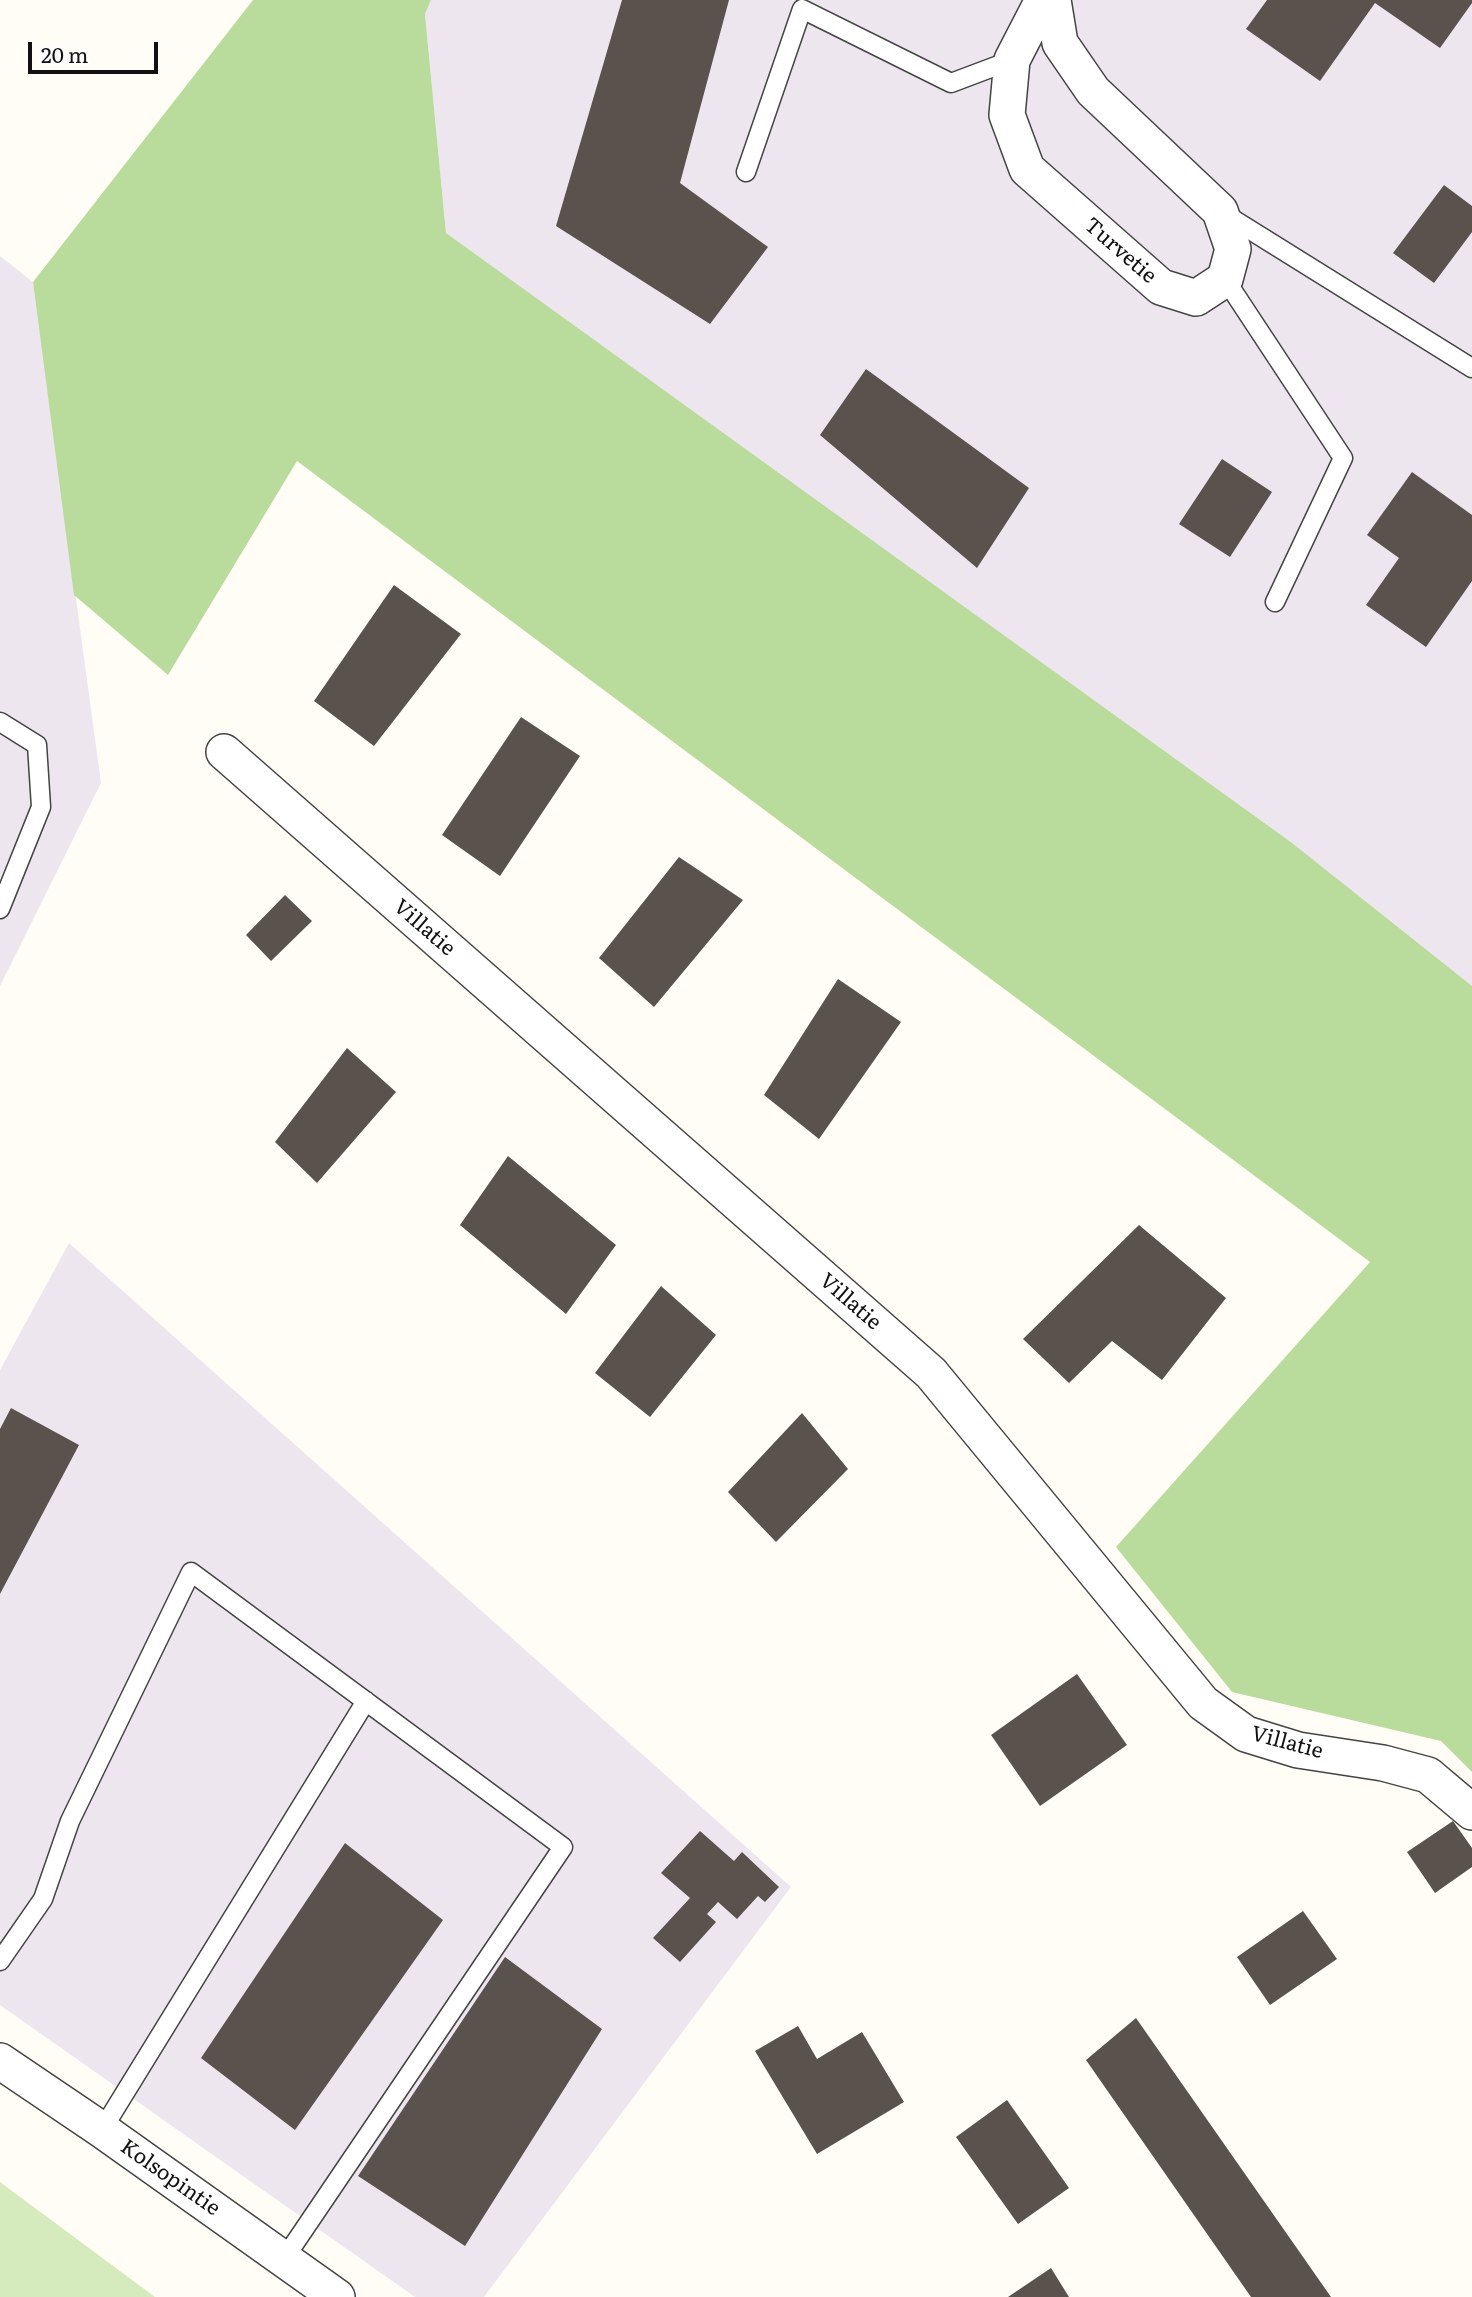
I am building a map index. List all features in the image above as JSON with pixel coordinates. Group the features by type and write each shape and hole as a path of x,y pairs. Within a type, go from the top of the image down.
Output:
{"street":[{"name":"Turvetie","path":"1043,0 1012,60 1007,115 1027,169 1161,287 1196,298 1224,279"},
{"path":"1053,0 1060,43 1093,91 1220,211 1233,249 1224,279"},
{"name":"Villatie","path":"224,752 931,1373 1203,1703 1246,1734 1298,1750 1383,1763 1428,1775 1472,1812"},
{"name":"Kolsopintie","path":"0,2061 337,2297"}],"lane":[{"path":"746,172 802,9 951,83 1012,60"},
{"path":"1220,211 1472,368"},
{"path":"1224,279 1343,458 1275,602"},
{"path":"0,723 37,745 41,807 0,909"},
{"path":"0,1961 43,1899 70,1821 191,1572 563,1847 284,2259"},
{"path":"102,2130 366,1701"}],"shaded area":[{"path":"431,0 1472,0 1472,1005 446,233 425,14"},
{"path":"0,256 33,282 101,783 0,986"},
{"path":"69,1243 791,1887 484,2297 415,2297 0,2005 0,1370"}],"green space":[{"path":"253,0 431,0 425,14 446,233 1292,843 1472,986 1472,1772 1441,1741 1232,1692 1116,1547 1370,1262 297,461 168,675 74,595 33,282"},
{"path":"0,2182 155,2297 0,2297"}],"building":[{"path":"622,0 729,0 680,183 768,247 710,324 556,226"},
{"path":"1267,0 1472,0 1472,3 1440,48 1375,3 1320,81 1246,29"},
{"path":"1444,185 1472,206 1472,232 1434,283 1393,253"},
{"path":"866,369 1029,488 977,568 820,435"},
{"path":"1222,459 1272,492 1230,557 1179,524"},
{"path":"1412,472 1472,515 1472,581 1426,647 1366,605 1399,558 1367,535"},
{"path":"394,585 461,634 374,746 314,701"},
{"path":"521,717 580,756 500,876 442,835"},
{"path":"679,857 743,900 654,1007 599,958"},
{"path":"285,895 312,921 271,961 246,935"},
{"path":"838,979 901,1022 819,1139 764,1095"},
{"path":"347,1048 396,1092 317,1183 275,1142"},
{"path":"508,1156 616,1245 566,1314 460,1225"},
{"path":"1139,1225 1226,1298 1162,1380 1112,1341 1069,1383 1023,1339"},
{"path":"661,1286 716,1335 650,1417 595,1373"},
{"path":"11,1408 79,1445 0,1594 0,1429"},
{"path":"802,1413 848,1469 776,1542 728,1492"},
{"path":"1077,1674 1127,1745 1040,1806 991,1735"},
{"path":"1453,1821 1472,1848 1472,1867 1435,1893 1407,1852"},
{"path":"700,1831 734,1861 742,1852 779,1887 765,1902 758,1896 737,1919 718,1902 707,1914 716,1922 680,1962 653,1938 690,1898 661,1873"},
{"path":"345,1843 443,1920 295,2130 201,2058"},
{"path":"1303,1911 1337,1959 1270,2005 1237,1957"},
{"path":"505,1957 602,2029 465,2246 358,2176"},
{"path":"1136,2018 1331,2297 1251,2297 1086,2060"},
{"path":"798,2026 817,2059 862,2032 904,2102 817,2154 755,2051"},
{"path":"1007,2100 1069,2188 1018,2224 956,2137"},
{"path":"1051,2268 1069,2297 1008,2297"}]}
